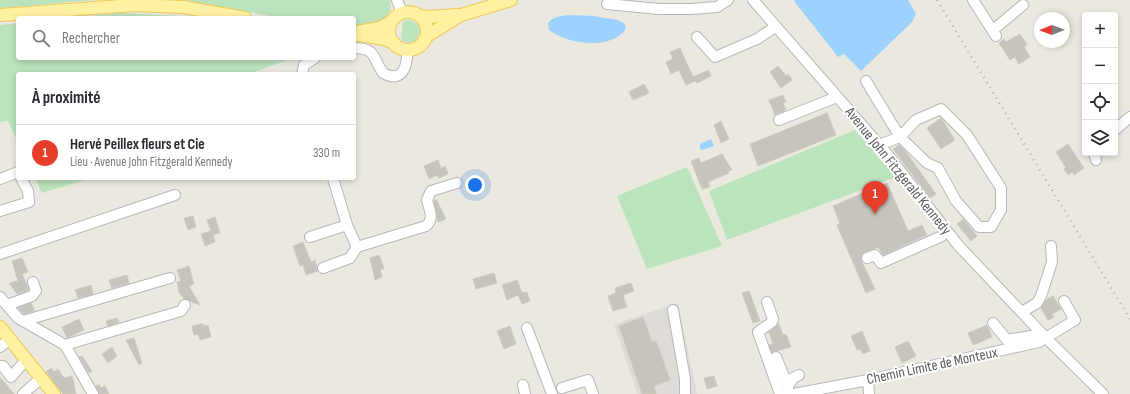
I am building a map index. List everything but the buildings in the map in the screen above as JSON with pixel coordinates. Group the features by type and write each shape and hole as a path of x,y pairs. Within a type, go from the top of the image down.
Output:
{"main road":[{"path":"356,33 379,28 391,22 396,16 402,13 414,12 421,16 429,17 461,15 511,0"},
{"path":"0,15 134,5 183,7 234,16"},
{"path":"356,33 384,39 407,50 420,46 427,36 461,15"},
{"path":"421,16 427,25 427,36"},
{"path":"391,22 389,32 394,43"},
{"path":"0,327 54,394"}],"street":[{"path":"397,0 402,13"},
{"path":"607,4 659,9 691,9 717,7 728,0"},
{"name":"Avenue John Fitzgerald Kennedy","path":"752,0 879,145 946,231 1044,336 1100,393"},
{"path":"973,0 994,33 1023,4"},
{"path":"697,37 715,57 757,39 775,27"},
{"path":"356,48 369,50 374,55 382,72 393,76 400,74 404,70 407,64 407,50"},
{"path":"302,72 304,65 312,60"},
{"path":"866,81 900,136 926,163 938,168 956,201 979,227 991,227 1001,210 1001,188 967,135 941,109 916,120 900,136 879,145"},
{"path":"779,120 837,97"},
{"path":"1118,127 1130,117"},
{"path":"0,179 16,173"},
{"path":"0,211 29,202 28,192 23,180"},
{"path":"334,180 347,225 357,247"},
{"path":"323,268 350,258 357,247 426,226 430,223 431,217 426,200 431,191 457,183"},
{"path":"0,254 175,195"},
{"path":"310,238 347,225"},
{"path":"867,258 876,255 881,263 942,236 946,231"},
{"path":"1022,312 1037,303 1041,296 1052,262 1051,246"},
{"path":"23,321 170,278"},
{"path":"3,301 32,296 36,291 33,282"},
{"path":"3,301 18,318 65,345 93,394"},
{"path":"993,323 1007,340 1044,336 1075,320 1064,301"},
{"path":"767,302 773,319 772,322 758,332 780,394"},
{"path":"65,345 181,311 185,305"},
{"path":"673,310 685,379 685,394"},
{"path":"527,328 552,394"},
{"name":"Chemin Limite de Monteux","path":"790,391 868,380 1039,342 1044,336"},
{"path":"0,347 10,339"},
{"path":"776,357 790,391"},
{"path":"0,366 3,366 11,377 26,360"},
{"path":"790,391 793,378 799,375"},
{"path":"23,394 41,378"},
{"path":"562,388 588,380 593,394"},
{"path":"868,380 869,394"}],"shaded area":[{"path":"678,303 697,394 637,394 614,324"}],"green space":[{"path":"0,0 95,0 0,8"},
{"path":"181,0 390,0 390,8 385,18 374,23 356,26 356,16 271,16"},
{"path":"123,13 181,16 86,16"},
{"path":"410,20 419,25 420,32 415,41 408,43 401,40 403,21"},
{"path":"16,23 16,60 287,60 255,72 16,72 16,138 8,121 0,122 0,25"},
{"path":"855,130 896,177 727,240 709,191"},
{"path":"687,167 722,246 647,269 617,196"},
{"path":"36,180 84,180 42,193"}],"water":[{"path":"908,0 916,14 912,22 861,71 844,54 838,57 794,1"},
{"path":"569,15 593,16 618,20 625,24 626,29 619,36 600,43 577,42 557,35 549,30 548,23 557,17"},
{"path":"711,139 714,146 703,150 700,149 700,144"}],"railway":[{"path":"937,0 1130,319"}],"place":[{"name":"Hervé Peillex fleurs et Cie","path":"875,214"}]}
